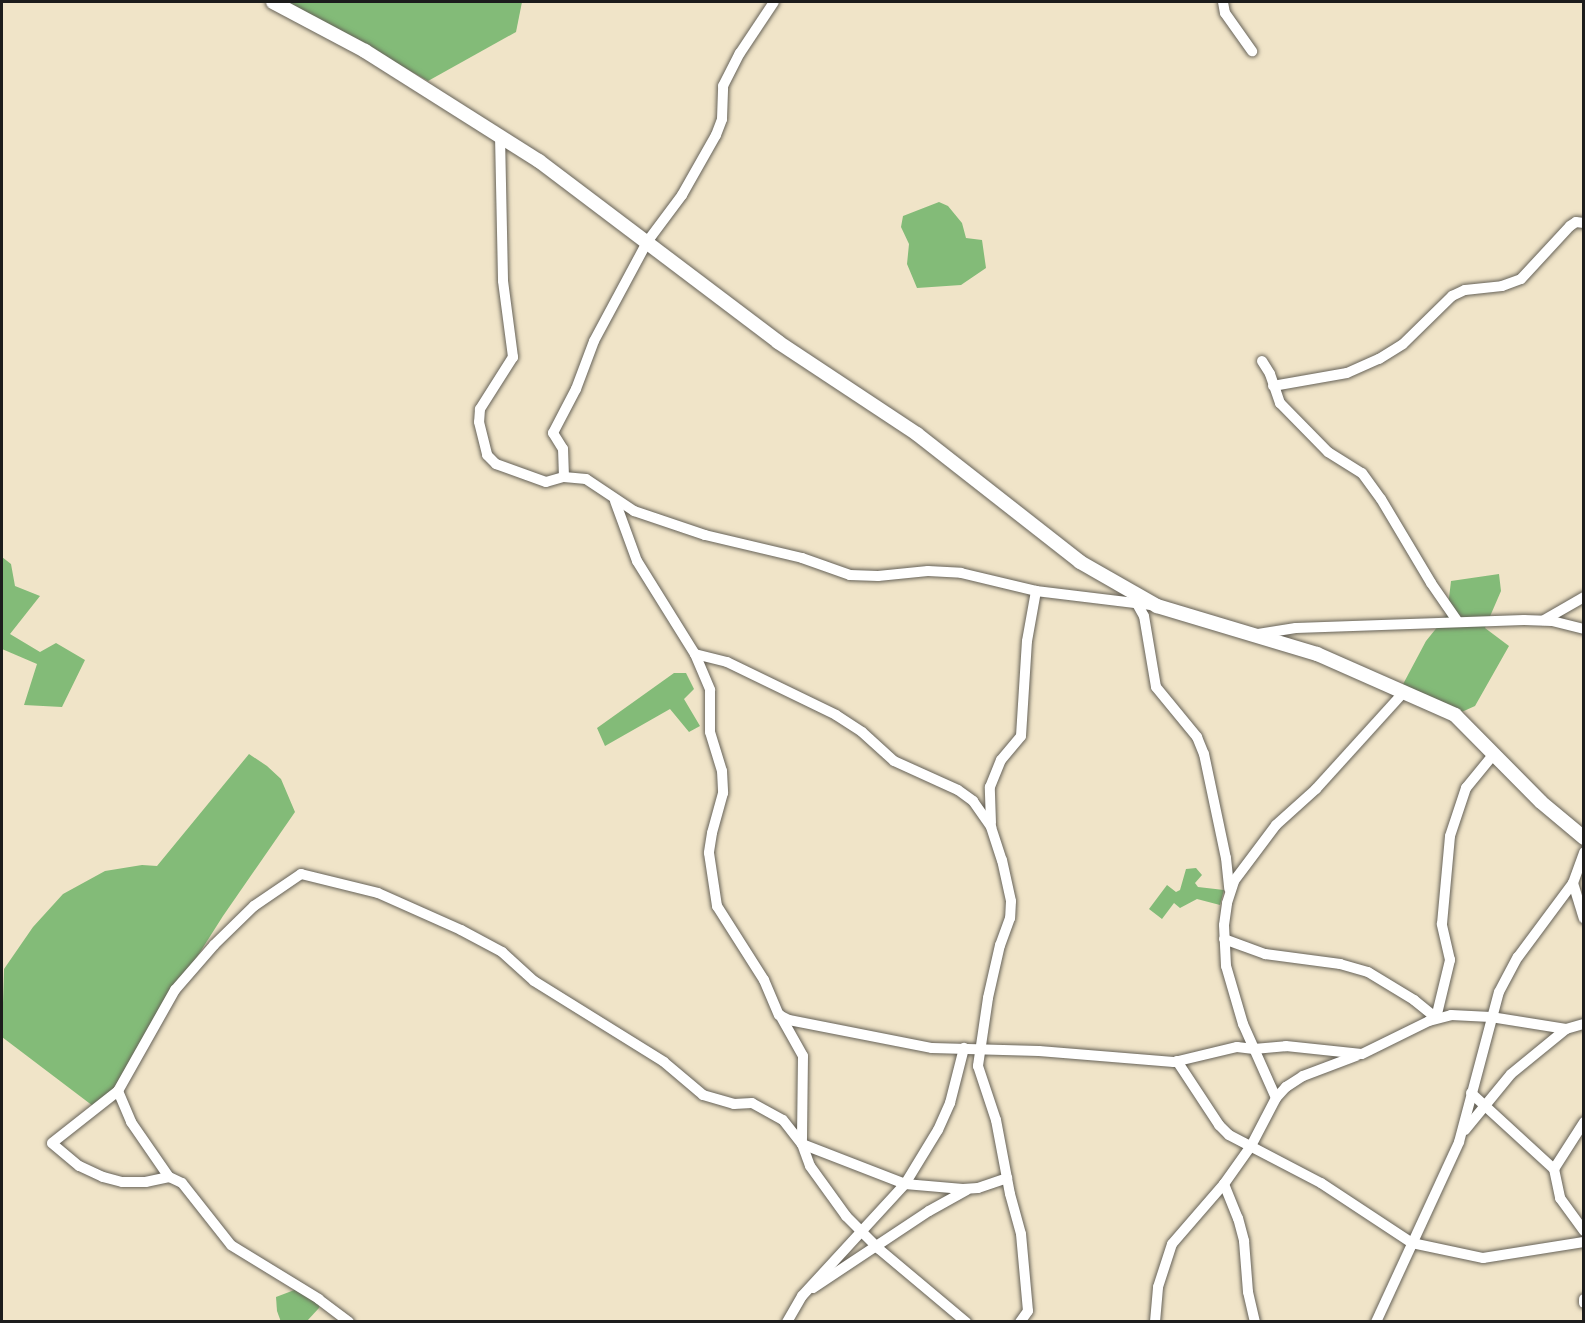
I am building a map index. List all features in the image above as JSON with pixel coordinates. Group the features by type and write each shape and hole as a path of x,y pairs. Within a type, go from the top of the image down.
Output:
{"street":[{"path":"273,2 365,51 538,161 778,342 917,434 1080,562 1157,606"},
{"path":"564,477 563,449 553,433 576,389 594,341 647,242 682,195 716,135 722,118 723,86 740,53 774,2"},
{"path":"1223,2 1225,13 1252,51"},
{"path":"500,136 503,281 513,357 480,409 479,422 487,455 496,464 546,482 564,477 586,479 615,501 634,511 705,535 802,558 850,575 878,576 928,571 961,573 1036,591 1157,606 1258,634 1317,654 1455,715 1541,802 1584,838"},
{"path":"1273,386 1347,373 1379,359 1403,344 1452,296 1465,290 1502,286 1521,279 1570,226 1576,222 1584,223"},
{"path":"1262,361 1280,404 1328,452 1362,473 1458,622"},
{"path":"615,501 637,561 695,654 710,690 710,732 722,771 723,793 709,853 717,906 764,980 803,1056 802,1144"},
{"path":"1125,589 1138,603 1149,641 1156,687 1197,737 1206,760 1226,858 1230,896"},
{"path":"991,827 990,787 1001,760 1021,736 1027,641 1036,591"},
{"path":"1543,621 1584,597"},
{"path":"1258,634 1296,628 1458,622 1543,621 1584,629"},
{"path":"695,654 727,662 836,715 862,732 894,761 958,790 973,801 991,827 1002,860 1011,901 1010,918 1000,945 988,998 987,1017 978,1050 978,1066 996,1120 1022,1245 1028,1311 1020,1322"},
{"path":"1276,1098 1236,1004 1226,966 1224,939 1234,881 1276,825 1316,789 1405,691"},
{"path":"1436,1018 1450,960 1442,924 1450,836 1466,788 1493,755"},
{"path":"1376,1322 1460,1136 1498,992 1518,957 1573,884 1584,852"},
{"path":"169,1177 146,1182 122,1182 103,1177 79,1166 52,1143 118,1091 175,990 214,945 254,906 301,874 388,897 502,952 534,981 664,1062 703,1095 735,1104 752,1103 765,1109 790,1126 802,1144 810,1166 833,1201 861,1231 966,1322"},
{"path":"1573,884 1584,918"},
{"path":"1224,939 1265,954 1340,964 1368,972 1414,1000 1436,1018"},
{"path":"780,1015 789,1020 911,1045 978,1050 1039,1050 1178,1061 1237,1047 1286,1046 1362,1054"},
{"path":"1155,1322 1158,1287 1172,1244 1224,1184 1251,1146 1276,1098 1286,1087 1303,1076 1362,1054 1436,1018 1451,1015 1491,1017 1566,1029"},
{"path":"1460,1136 1483,1105 1526,1060 1566,1029 1584,1024"},
{"path":"787,1322 802,1296 905,1184 938,1130 950,1103 964,1048"},
{"path":"1178,1061 1219,1125 1229,1135 1321,1183 1412,1242 1483,1258 1584,1242"},
{"path":"118,1091 131,1122 169,1177 188,1189 231,1245 320,1299 349,1322"},
{"path":"1471,1094 1554,1170 1560,1198 1584,1232"},
{"path":"1554,1170 1584,1122"},
{"path":"802,1144 905,1184 970,1189"},
{"path":"802,1296 929,1210 970,1189 1007,1178"},
{"path":"1224,1184 1238,1218 1244,1241 1248,1292 1255,1322"}],"green space":[{"path":"288,2 522,2 516,32 428,81"},
{"path":"939,202 948,206 962,223 966,238 982,240 986,268 961,285 917,288 907,264 909,244 901,227 903,216"},
{"path":"2,557 11,564 15,586 40,596 10,634 40,652 56,643 85,660 62,707 24,705 37,664 2,649"},
{"path":"1499,574 1501,591 1485,628 1509,646 1475,706 1455,715 1401,688 1426,641 1447,615 1451,581"},
{"path":"674,673 686,673 694,689 684,699 700,726 689,732 670,709 605,746 597,728"},
{"path":"249,754 281,779 295,812 223,916 113,1089 93,1106 2,1037 4,969 33,927 63,894 105,871 142,865 157,866"},
{"path":"1196,868 1202,875 1195,883 1198,887 1224,890 1220,905 1197,899 1180,908 1174,903 1162,919 1149,909 1167,885 1176,892 1180,890 1186,869"},
{"path":"297,1289 321,1297 319,1308 307,1321 281,1322 276,1297"}]}
